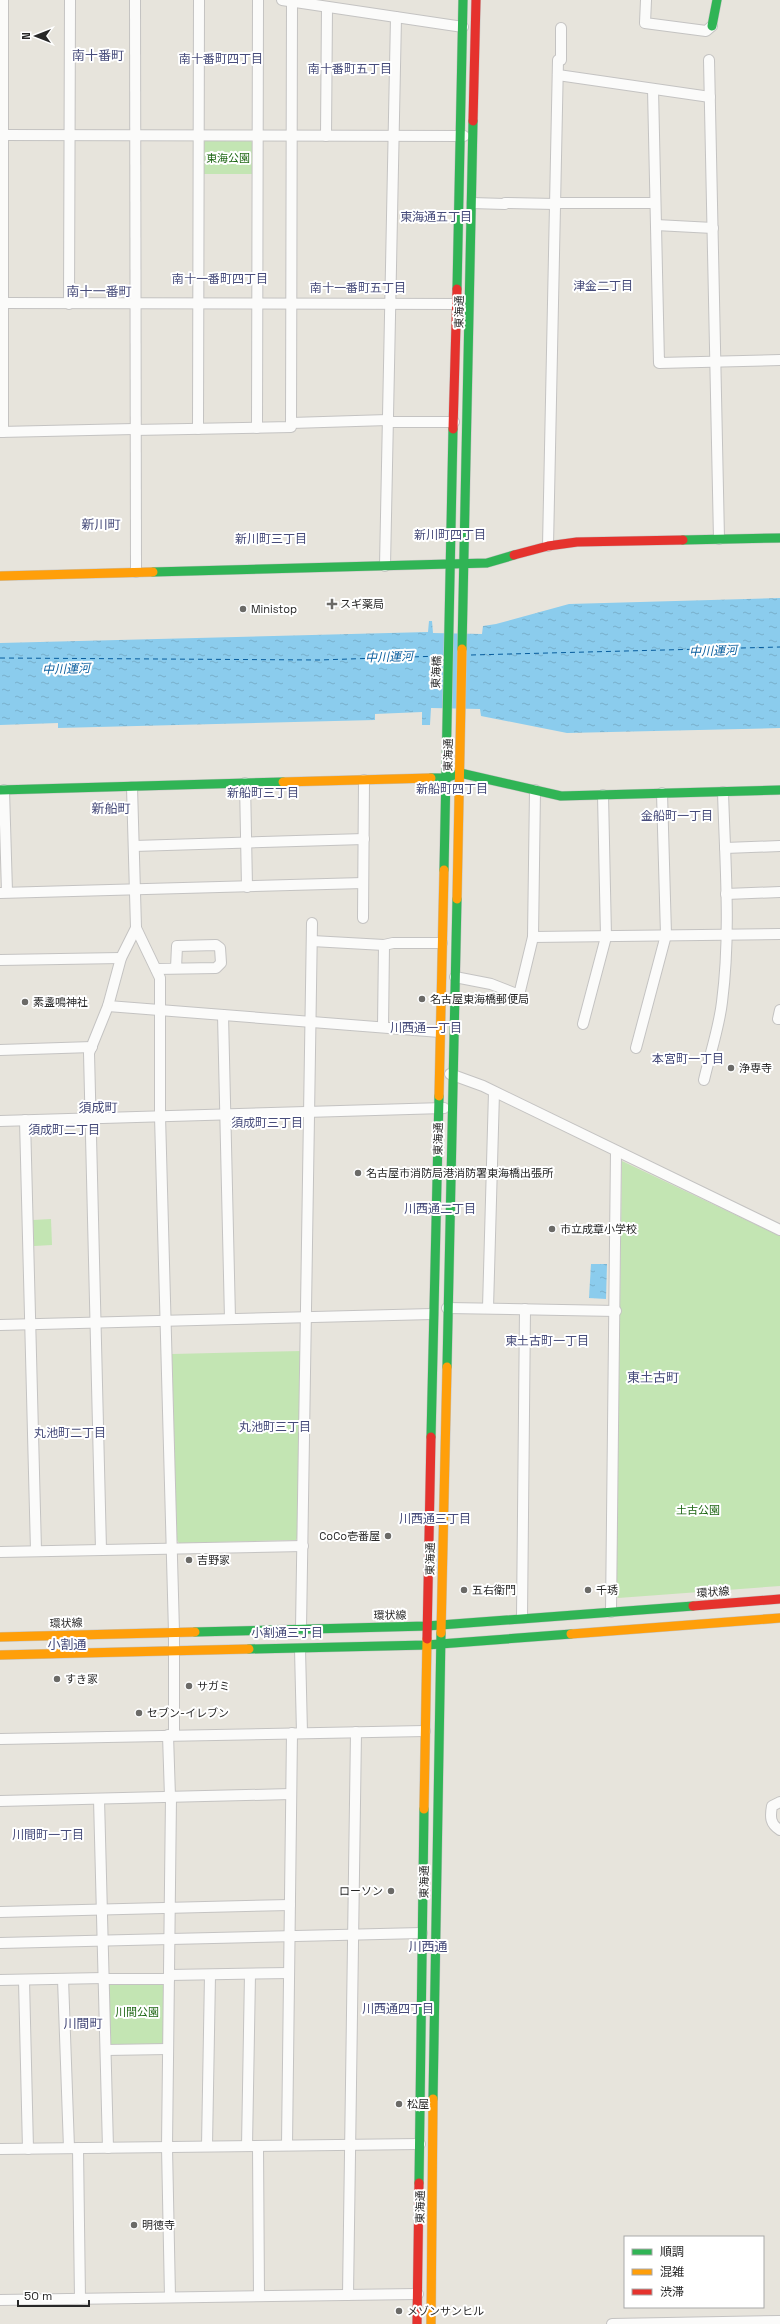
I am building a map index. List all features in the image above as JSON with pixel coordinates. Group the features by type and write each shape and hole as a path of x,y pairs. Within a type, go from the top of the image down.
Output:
{"main road":[{"name":"東海橋","path":"438,1108 445,778 452,564 463,0"},
{"name":"東海通","path":"431,2324 435,1926 451,1107 460,773 463,564 471,304 476,0"},
{"path":"712,26 716,0"},
{"path":"0,576 487,563 548,546 577,542 780,538"},
{"path":"2,790 445,778 460,773 561,796 780,790"},
{"name":"東海通","path":"417,2324 425,1731 438,1108"},
{"name":"環状線","path":"0,1637 427,1626 780,1599"},
{"path":"0,1655 427,1645 780,1618"}],"street":[{"path":"3,0 2,432 291,427 292,136 287,1 463,27"},
{"path":"69,304 70,0"},
{"path":"135,0 134,430 136,572"},
{"path":"198,429 200,135 199,0"},
{"path":"257,428 258,0"},
{"path":"646,0 644,23 706,31 712,26"},
{"path":"326,136 328,7"},
{"path":"385,566 396,17"},
{"path":"548,546 558,75 561,28"},
{"path":"709,60 719,539"},
{"path":"558,75 710,97"},
{"path":"653,89 659,363 780,360"},
{"path":"2,135 474,136"},
{"path":"472,203 655,203"},
{"path":"656,225 713,228"},
{"path":"2,303 471,304"},
{"path":"291,423 388,421 454,422"},
{"path":"363,918 364,780"},
{"path":"245,784 247,886"},
{"path":"132,787 136,928 160,978 160,1116 164,1321 174,1632 171,1735 167,2147 170,2297"},
{"path":"2,790 4,893 364,883"},
{"path":"455,977 491,984 519,995 533,937 535,790"},
{"path":"704,1080 722,1004 727,935 723,792"},
{"path":"636,1048 666,935 662,793"},
{"path":"583,1024 606,937 603,795"},
{"path":"134,846 364,839"},
{"path":"725,848 780,846"},
{"path":"726,894 780,892"},
{"path":"301,1629 312,923"},
{"path":"101,1550 89,1118 89,1054 108,1006 121,958 136,928"},
{"path":"533,937 780,934"},
{"path":"312,941 384,945 393,943 442,943"},
{"path":"156,969 216,968 221,962 220,948 216,945 177,946 176,968"},
{"path":"383,1027 384,945"},
{"path":"0,960 121,958"},
{"path":"108,1006 440,1032"},
{"path":"780,1010 778,1019 780,1020"},
{"path":"223,1016 230,1319"},
{"path":"0,1050 92,1047"},
{"path":"439,1069 494,1092 780,1230"},
{"path":"488,1308 494,1092"},
{"path":"0,1121 451,1107"},
{"path":"25,1120 36,1551"},
{"path":"611,1612 616,1311 616,1151"},
{"path":"447,1308 616,1311"},
{"path":"522,1618 526,1309"},
{"path":"0,1324 433,1314"},
{"path":"0,1552 303,1546"},
{"path":"287,2145 292,1794 297,1733 300,1649"},
{"path":"0,1738 425,1731"},
{"path":"348,2295 356,1732"},
{"path":"0,1801 292,1794"},
{"path":"100,1799 108,2148"},
{"path":"780,1802 772,1806 770,1818 774,1826 780,1830"},
{"path":"0,1912 290,1905"},
{"path":"0,1944 422,1933"},
{"path":"0,1980 289,1973"},
{"path":"247,2146 250,1974"},
{"path":"207,2146 210,1975"},
{"path":"63,1979 80,2299"},
{"path":"24,1980 28,2149"},
{"path":"106,2050 168,2049"},
{"path":"0,2149 420,2144"},
{"path":"258,2146 259,2296"},
{"path":"0,2300 418,2294"},
{"path":"612,2324 780,2321"}],"green space":[{"name":"東海公園","path":"205,141 251,141 254,144 254,174 202,174 202,144"},
{"name":"土古公園","path":"622,1161 780,1236 780,1586 618,1598 616,1595"},
{"path":"51,1219 52,1245 34,1246 33,1220"},
{"path":"302,1351 299,1534 296,1540 179,1543 177,1540 172,1354"},
{"name":"川間公園","path":"163,1982 165,1985 165,2039 160,2046 112,2046 110,2043 108,1984"}],"water":[{"name":"中川運河","path":"780,598 780,728 567,733 481,716 480,709 431,708 430,725 422,725 422,712 375,714 375,720 58,728 58,723 0,725 0,643 428,632 429,621 432,621 433,633 482,634 483,626 496,624 569,604"},
{"path":"591,1264 607,1264 606,1299 589,1298"}],"ferry route":[{"path":"471,655 780,647"},
{"path":"0,658 319,660 441,656"}],"traffic: fast":[{"path":"457,289 463,0"},
{"path":"712,26 717,0"},
{"path":"462,649 473,121"},
{"path":"444,870 453,429"},
{"path":"683,540 780,538"},
{"path":"153,572 487,563 514,555"},
{"path":"431,778 445,778 460,773 561,796 780,790"},
{"path":"0,790 283,782"},
{"path":"447,1367 457,899"},
{"path":"431,1437 439,1096"},
{"path":"195,1632 427,1626 693,1606"},
{"path":"433,2099 441,1633"},
{"path":"249,1649 427,1645 571,1634"},
{"path":"419,2183 424,1809"}],"traffic: slow":[{"path":"0,576 153,572"},
{"path":"457,899 462,649"},
{"path":"283,782 431,778"},
{"path":"439,1096 444,870"},
{"path":"441,1633 447,1367"},
{"path":"571,1634 780,1618"},
{"path":"0,1637 195,1632"},
{"path":"424,1809 427,1639"},
{"path":"0,1655 249,1649"},
{"path":"431,2324 433,2099"}],"traffic: jam":[{"path":"473,121 476,0"},
{"path":"453,429 457,289"},
{"path":"514,555 548,546 577,542 683,540"},
{"path":"427,1639 431,1437"},
{"path":"693,1606 780,1599"},
{"path":"417,2324 419,2183"}],"place":[{"name":"スギ薬局","path":"332,604"},
{"name":"Ministop","path":"243,609"},
{"name":"名古屋東海橋郵便局","path":"422,999"},
{"name":"素盞鳴神社","path":"25,1002"},
{"name":"浄専寺","path":"731,1068"},
{"name":"名古屋市消防局港消防署東海橋出張所","path":"358,1173"},
{"name":"市立成章小学校","path":"552,1229"},
{"name":"CoCo壱番屋","path":"388,1536"},
{"name":"吉野家","path":"189,1560"},
{"name":"五右衛門","path":"464,1590"},
{"name":"千琇","path":"588,1590"},
{"name":"すき家","path":"57,1679"},
{"name":"サガミ","path":"189,1686"},
{"name":"セブン-イレブン","path":"139,1713"},
{"name":"ローソン","path":"391,1891"},
{"name":"松屋","path":"399,2104"},
{"name":"明徳寺","path":"134,2225"},
{"name":"メゾンサンヒル","path":"399,2311"}],"district":[{"name":"南十番町","path":"98,55"},
{"name":"南十番町四丁目","path":"221,59"},
{"name":"南十番町五丁目","path":"350,69"},
{"name":"東海通五丁目","path":"436,217"},
{"name":"南十一番町四丁目","path":"220,279"},
{"name":"津金二丁目","path":"603,286"},
{"name":"南十一番町五丁目","path":"358,288"},
{"name":"南十一番町","path":"99,291"},
{"name":"新川町","path":"101,524"},
{"name":"新川町四丁目","path":"450,535"},
{"name":"新川町三丁目","path":"271,539"},
{"name":"新船町四丁目","path":"452,789"},
{"name":"新船町三丁目","path":"263,793"},
{"name":"新船町","path":"111,808"},
{"name":"金船町一丁目","path":"677,816"},
{"name":"川西通一丁目","path":"426,1028"},
{"name":"本宮町一丁目","path":"688,1059"},
{"name":"須成町","path":"98,1107"},
{"name":"須成町三丁目","path":"267,1123"},
{"name":"須成町二丁目","path":"64,1130"},
{"name":"川西通二丁目","path":"440,1209"},
{"name":"東土古町一丁目","path":"547,1341"},
{"name":"東土古町","path":"653,1377"},
{"name":"丸池町三丁目","path":"275,1427"},
{"name":"丸池町二丁目","path":"70,1433"},
{"name":"川西通三丁目","path":"435,1519"},
{"name":"小割通三丁目","path":"287,1633"},
{"name":"小割通","path":"67,1644"},
{"name":"川間町一丁目","path":"48,1835"},
{"name":"川西通","path":"428,1946"},
{"name":"川西通四丁目","path":"398,2009"},
{"name":"川間町","path":"83,2023"}]}
